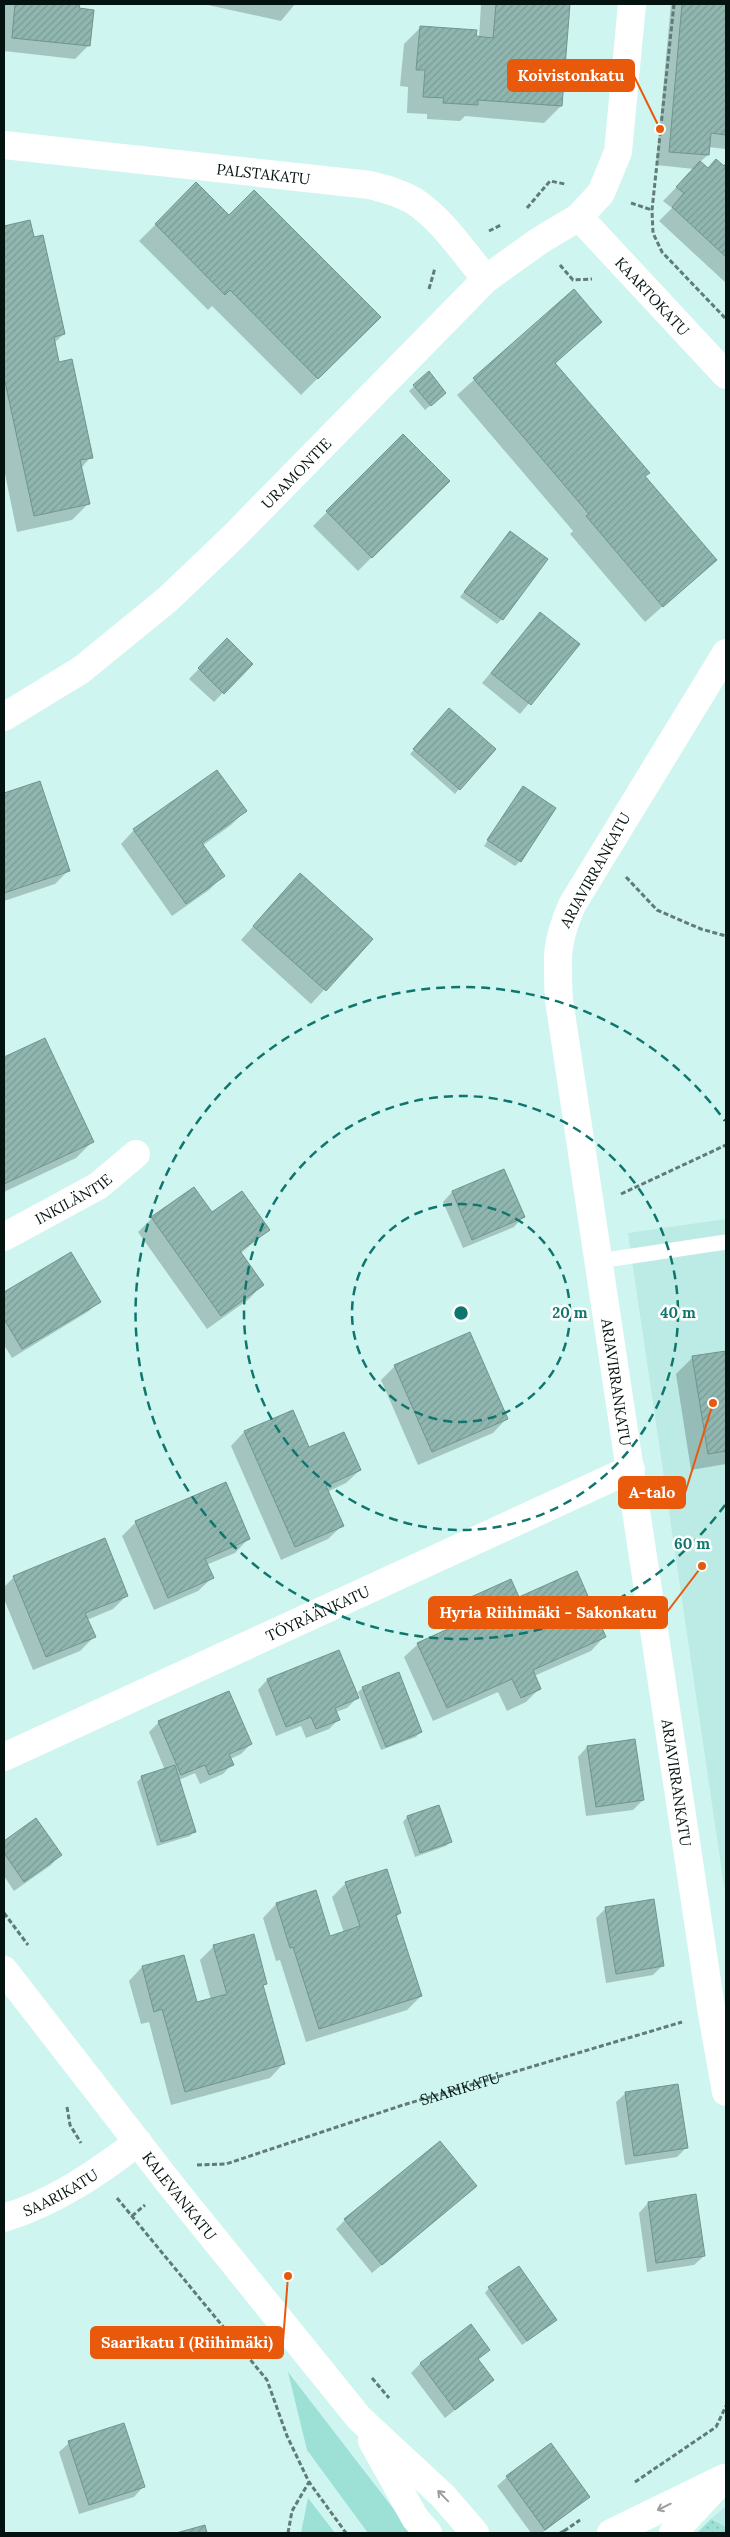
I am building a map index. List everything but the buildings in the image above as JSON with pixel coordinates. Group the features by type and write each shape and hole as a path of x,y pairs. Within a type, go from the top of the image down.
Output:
{"street":[{"name":"URAMONTIE","path":"4,717 81,670 168,599 235,535 486,279 539,241 580,216 601,193 618,152 632,4"},
{"name":"PALSTAKATU","path":"4,146 370,185 392,191 414,201 436,220 486,279"},
{"name":"KAARTOKATU","path":"580,216 726,375"},
{"name":"ARJAVIRRANKATU","path":"726,653 572,906 560,932 557,956 559,1000 712,2014 726,2092"},
{"name":"INKILÄNTIE","path":"4,1237 98,1186 136,1154"},
{"name":"TÖYRÄÄNKATU","path":"4,1757 631,1469"},
{"name":"KALEVANKATU","path":"4,1970 138,2142 359,2418 443,2496 475,2533"},
{"name":"SAARIKATU","path":"4,2218 34,2208 98,2172 138,2142"},
{"name":"KALEVANKATU","path":"359,2418 416,2518 428,2533"},
{"path":"611,2533 725,2477"},
{"path":"673,2533 725,2477"}],"lane":[{"path":"599,1261 726,1242"}],"path":[{"path":"674,4 652,210 653,233 662,252 726,319"},
{"path":"603,854 657,910 701,929 726,936"},
{"path":"591,1208 726,1145"},
{"name":"SAARIKATU","path":"195,2165 226,2164 403,2105 712,2014"},
{"path":"66,2101 70,2125 98,2172 115,2196 267,2380 287,2436 308,2482 346,2533"},
{"path":"630,2486 716,2427 726,2406"},
{"path":"288,2533 292,2511 308,2482"},
{"path":"560,2533 565,2532 580,2520"}],"shaded area":[{"path":"726,1219 726,1899 628,1233"},
{"path":"726,2506 726,2527 711,2519"}],"green space":[{"path":"288,2372 412,2533 368,2533 307,2450"},
{"path":"308,2498 335,2533 301,2533"},
{"path":"711,2519 726,2527 726,2533 697,2533"}],"place":[{"name":"Koivistonkatu","path":"660,129"},
{"name":"A-talo","path":"713,1403"},
{"name":"Hyria Riihimäki - Sakonkatu","path":"702,1566"},
{"name":"Saarikatu I (Riihimäki)","path":"288,2276"}]}
